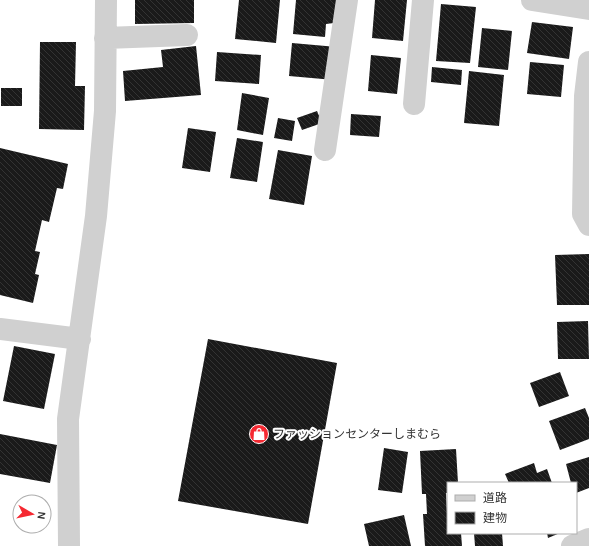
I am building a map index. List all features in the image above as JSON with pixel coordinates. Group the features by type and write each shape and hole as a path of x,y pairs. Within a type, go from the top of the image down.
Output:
{"street":[{"path":"68,546 68,419 80,339 98,194 105,111 106,0"},
{"path":"325,150 347,0"},
{"path":"414,104 423,0"},
{"path":"532,0 589,9"},
{"path":"105,38 187,35"},
{"path":"589,62 583,214 589,225"},
{"path":"0,329 80,339"},
{"path":"572,546 589,539"}],"building":[{"path":"135,0 194,0 194,23 135,24"},
{"path":"239,0 280,0 276,43 235,39"},
{"path":"296,0 338,0 334,23 326,24 325,37 293,34"},
{"path":"375,0 407,0 403,41 372,38"},
{"path":"441,4 476,7 470,63 436,61"},
{"path":"532,22 573,27 569,59 527,53"},
{"path":"482,28 512,31 508,70 478,67"},
{"path":"40,42 76,42 75,86 85,86 84,130 39,129"},
{"path":"292,43 337,47 334,80 289,76"},
{"path":"196,46 201,95 125,101 123,71 163,67 161,50"},
{"path":"217,52 261,55 259,84 215,81"},
{"path":"371,55 401,58 397,94 368,91"},
{"path":"530,62 564,65 561,97 527,94"},
{"path":"432,67 462,70 461,85 431,82"},
{"path":"469,71 504,75 499,126 464,123"},
{"path":"1,88 22,88 22,106 1,106"},
{"path":"242,93 269,98 263,135 237,130"},
{"path":"317,111 322,123 302,130 297,118"},
{"path":"351,114 381,116 379,137 350,135"},
{"path":"278,118 295,121 292,141 274,138"},
{"path":"188,128 216,132 210,172 182,168"},
{"path":"237,138 263,142 257,182 230,178"},
{"path":"0,148 68,164 63,189 57,188 49,222 42,220 35,251 40,252 35,274 39,275 33,303 0,295"},
{"path":"278,150 312,156 304,205 269,199"},
{"path":"589,254 589,305 557,305 555,255"},
{"path":"588,321 589,359 558,359 557,322"},
{"path":"208,339 337,363 308,524 178,501"},
{"path":"14,346 55,354 44,409 3,401"},
{"path":"560,372 569,396 539,407 530,383"},
{"path":"585,408 589,418 589,439 560,450 549,421"},
{"path":"0,434 57,445 50,483 0,474"},
{"path":"384,448 408,452 402,493 378,490"},
{"path":"456,449 458,482 447,482 447,534 461,534 462,546 425,546 423,514 427,514 426,494 422,494 420,451"},
{"path":"589,457 589,488 577,493 577,482 571,482 566,464"},
{"path":"534,463 537,473 547,469 552,482 509,482 505,474"},
{"path":"404,515 411,546 369,546 364,524"},
{"path":"474,534 502,534 503,546 475,546"},
{"path":"547,534 558,534 548,538"}],"place":[{"name":"ファッションセンターしまむら","path":"259,434"}]}
